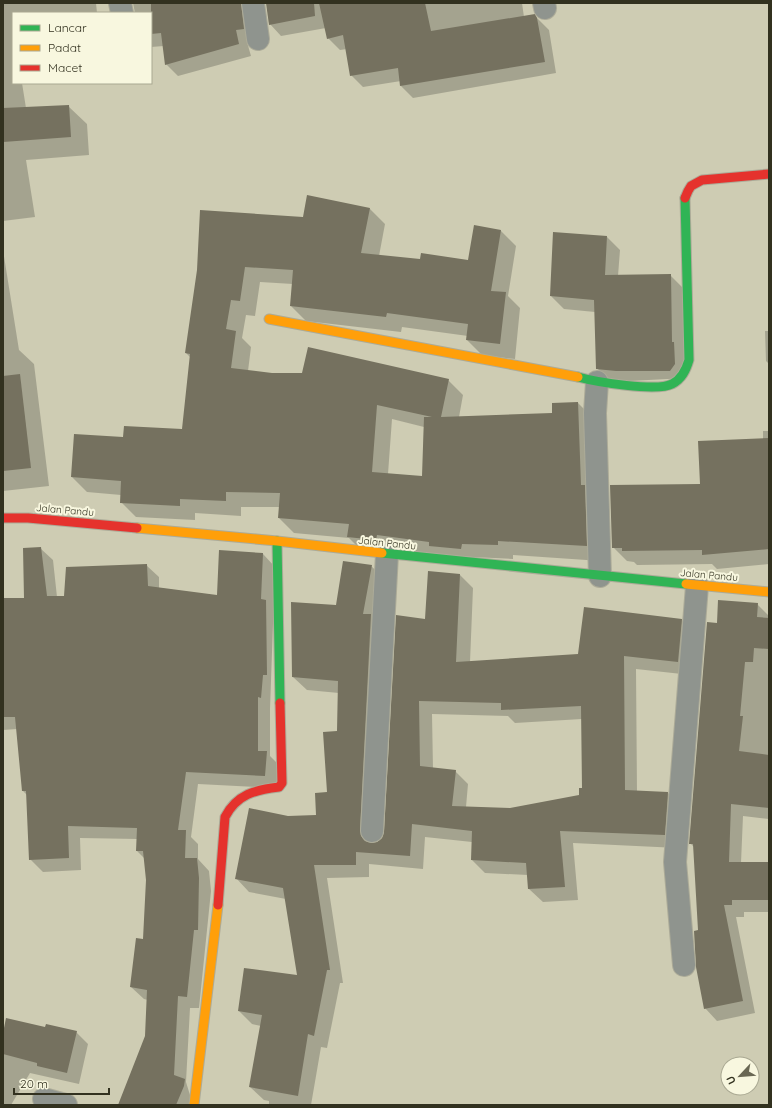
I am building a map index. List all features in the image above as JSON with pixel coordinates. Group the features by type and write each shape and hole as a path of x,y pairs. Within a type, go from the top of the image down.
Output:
{"street":[{"path":"253,3 258,39"},
{"path":"269,319 597,382 662,388 671,386 680,380 689,360 685,197 687,190 693,184 702,180 769,174"},
{"path":"597,382 595,413 600,576"},
{"name":"Jalan Pandu","path":"3,518 28,518 277,541 387,554 769,592"},
{"path":"194,1105 217,916 225,817 227,811 238,798 247,793 266,788 279,787 282,783 277,541"},
{"path":"372,831 387,554"},
{"path":"684,965 675,862 697,586"},
{"path":"44,1099 66,1105"}],"building":[{"path":"151,3 241,3 244,29 236,30 239,44 165,65 161,33 152,34"},
{"path":"266,3 314,3 315,16 269,25"},
{"path":"319,3 425,3 431,31 535,14 545,62 400,86 398,68 350,76 343,35 327,39"},
{"path":"69,105 71,137 3,142 3,108"},
{"path":"307,195 370,208 361,253 420,259 421,253 468,260 474,225 501,230 491,291 506,292 500,344 466,340 468,324 387,313 386,317 290,306 293,270 245,267 240,301 231,300 226,329 236,331 231,368 272,373 302,373 308,347 449,379 441,417 552,413 552,403 578,402 581,485 585,485 587,546 498,541 498,545 462,544 461,549 429,546 429,542 377,535 376,540 347,537 349,524 278,518 280,493 226,492 226,501 180,499 180,506 120,503 121,481 71,477 74,434 123,437 124,426 182,429 190,354 185,353 197,270 200,210 303,217","holes":["377,405 432,417 424,417 422,476 372,472"]},
{"path":"553,232 607,236 605,275 671,274 672,342 674,342 675,364 670,371 616,371 596,369 594,300 550,296"},
{"path":"20,374 31,468 3,471 3,376"},
{"path":"769,438 769,549 702,555 702,550 622,551 622,548 612,548 610,485 700,484 698,441"},
{"path":"41,547 47,596 64,596 66,567 147,564 148,586 217,595 219,550 263,553 261,599 266,600 267,675 263,675 261,698 258,697 258,751 267,751 265,776 186,772 178,830 186,830 185,858 197,858 199,878 198,930 194,930 187,997 178,996 174,1075 185,1079 184,1086 176,1105 118,1105 145,1036 147,990 130,987 136,938 143,939 146,880 143,851 136,851 137,828 68,826 69,858 29,860 26,791 22,791 15,717 3,717 3,598 24,598 23,548"},
{"path":"343,561 372,565 363,614 371,614 360,830 361,836 365,841 371,843 377,842 382,838 384,832 396,615 425,619 428,571 460,574 456,662 578,654 584,607 682,619 678,662 624,656 625,790 668,792 665,835 560,831 565,887 528,889 526,863 471,860 472,831 412,824 410,856 356,852 356,865 314,865 330,970 327,970 314,1036 308,1034 298,1096 249,1087 262,1015 238,1011 244,968 297,975 283,888 235,879 249,808 288,816 316,815 315,793 327,792 323,732 337,731 338,681 292,677 291,602 336,605","holes":["419,701 501,703 501,710 581,706 582,788 579,788 579,795 510,808 452,806 456,770 420,766"]},
{"path":"718,600 758,603 757,617 769,618 769,649 754,648 753,662 745,662 740,716 743,716 739,751 769,755 769,808 731,804 729,862 769,862 769,900 732,900 732,905 724,905 743,1001 704,1009 696,967 694,931 698,930 693,844 689,844 707,622 717,623"},
{"path":"6,1018 45,1027 46,1024 77,1031 67,1073 37,1066 37,1063 3,1054 3,1033"}],"traffic: fast":[{"path":"578,377 612,384 654,387 672,384 683,374 689,360 685,198"},
{"path":"277,541 280,703"},
{"path":"382,553 686,584"}],"traffic: slow":[{"path":"269,319 578,377"},
{"path":"137,528 277,541 382,553"},
{"path":"686,584 769,592"},
{"path":"194,1105 218,905"}],"traffic: jam":[{"path":"685,198 691,186 702,180 769,174"},
{"path":"3,518 28,518 137,528"},
{"path":"218,905 225,817 235,803 241,798 248,794 279,787 282,783 280,703"}]}
